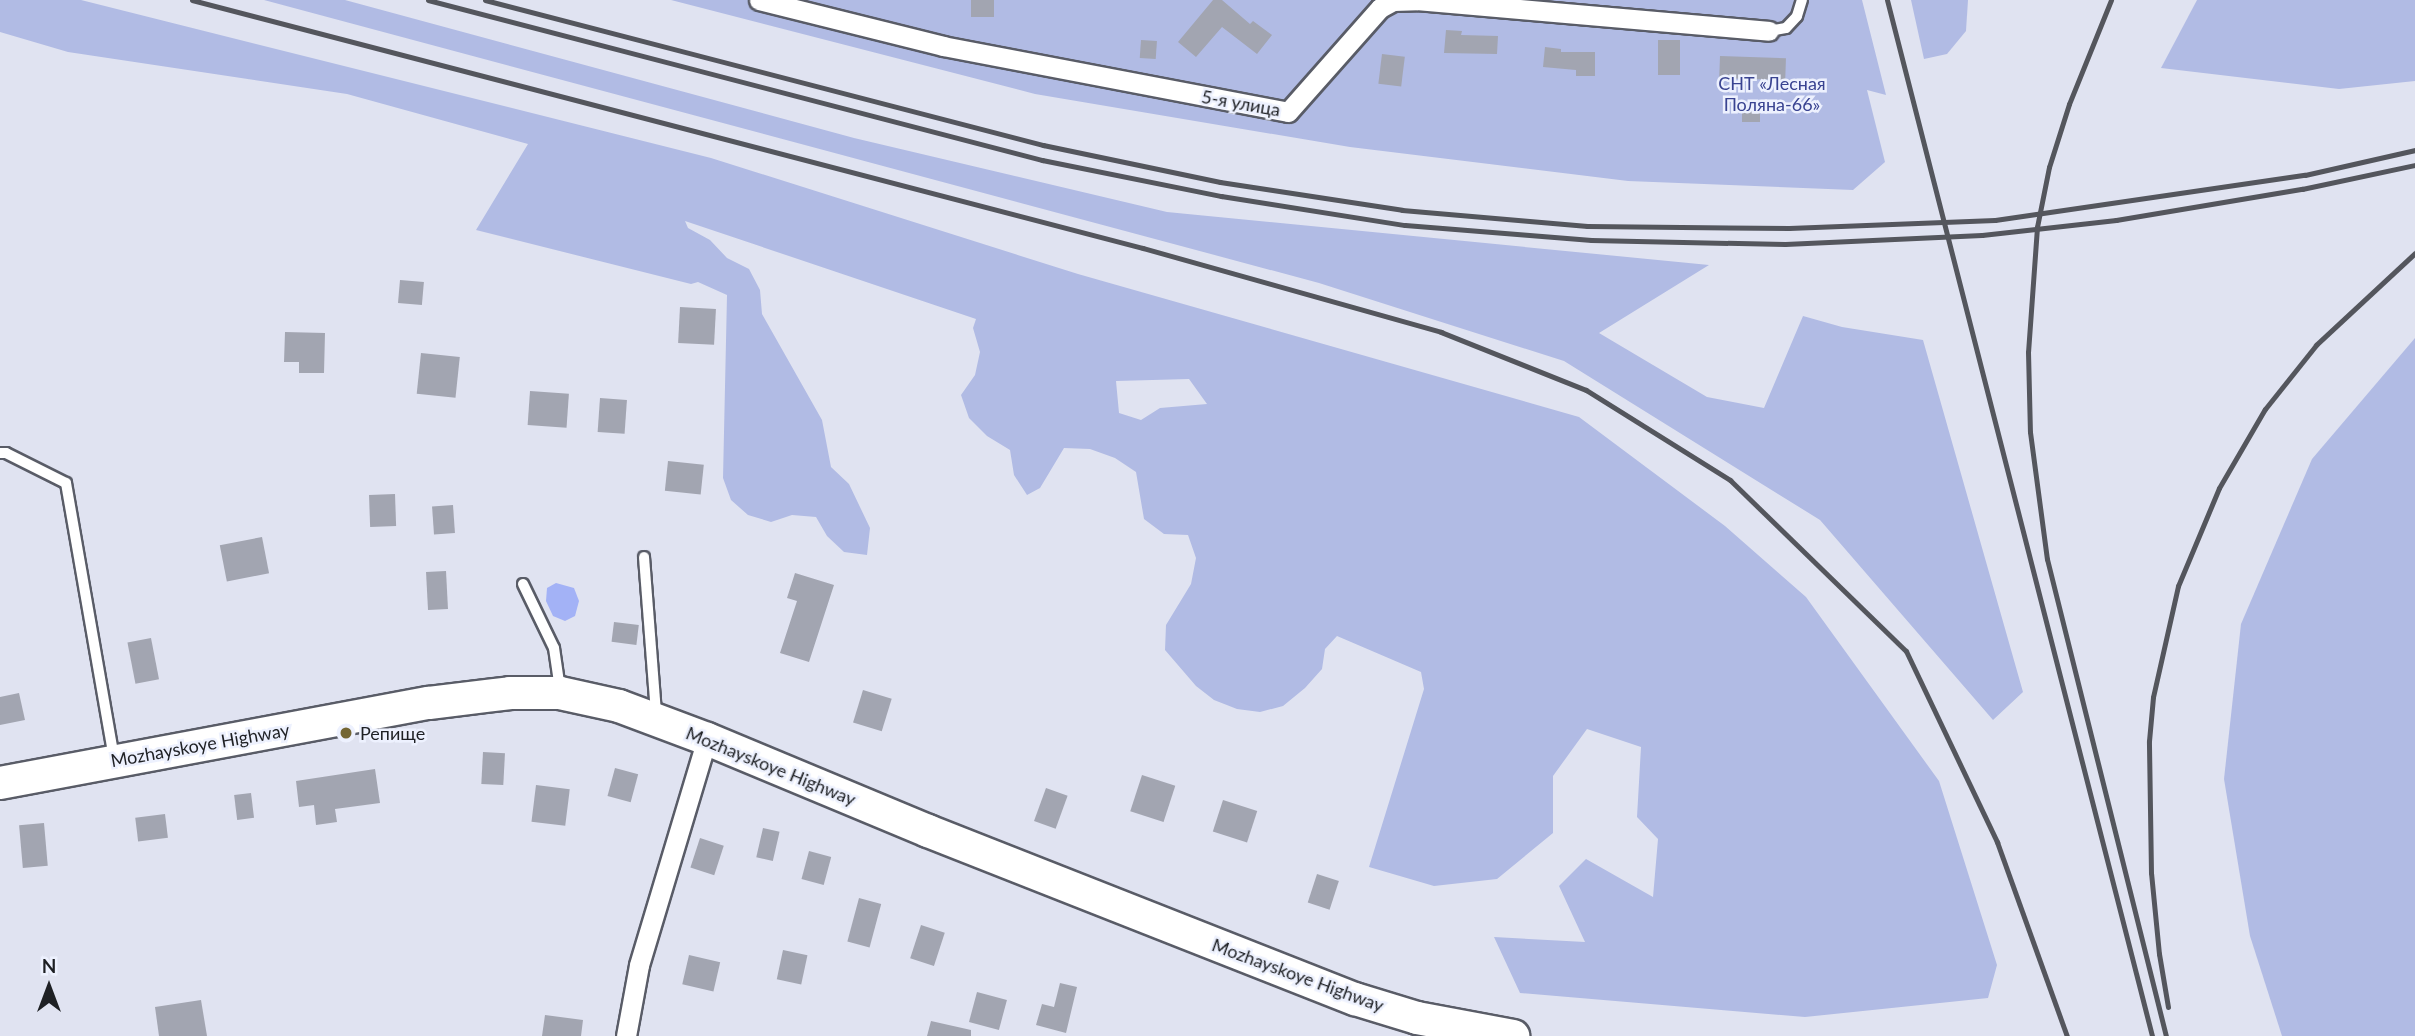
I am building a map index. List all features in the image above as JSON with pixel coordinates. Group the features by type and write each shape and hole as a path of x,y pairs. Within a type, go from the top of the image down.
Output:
{"main road":[{"name":"Mozhayskoye Highway","path":"0,783 429,703 510,693 560,693 619,706 707,739 1303,980 1452,1031 1513,1036"}],"street":[{"name":"5-я улица","path":"759,0 943,46 1288,112 1380,8 1393,1 1769,30"},
{"path":"626,1036 639,965 707,739"}],"lane":[{"path":"1769,30 1786,28 1797,16 1802,0"},
{"path":"0,453 6,453 66,483 114,761"},
{"path":"644,557 657,721"},
{"path":"523,584 554,648 560,693"}],"green space":[{"path":"0,0 81,0 711,158 1078,274 1579,417 1725,526 1806,597 1939,781 1997,965 1988,998 1805,1017 1520,993 1494,937 1585,942 1559,886 1586,859 1653,897 1658,839 1637,817 1641,747 1587,729 1553,776 1553,833 1497,879 1434,886 1369,867 1424,689 1421,672 1337,636 1325,649 1322,669 1283,706 1260,712 1237,709 1214,700 1196,686 1165,650 1166,625 1191,584 1196,558 1188,535 1164,534 1144,519 1136,472 1115,458 1090,449 1064,448 1040,488 1027,495 1014,475 1010,450 987,436 969,418 961,395 975,375 980,352 973,328 976,319 685,221 688,228 710,240 727,258 749,269 760,290 762,314 822,420 831,467 849,484 870,528 867,555 844,552 827,536 816,517 792,515 771,522 748,515 731,500 723,478 727,295 698,282 691,284 476,230 528,144 347,94 68,52 0,32","holes":["1189,379 1207,404 1160,408 1141,420 1119,413 1116,381"]},
{"path":"264,0 345,0 854,138 1167,212 1709,265 1599,333 1707,397 1764,408 1803,316 1842,327 1923,340 2023,692 1993,720 1820,520 1564,361 1319,283"},
{"name":"СНТ «Лесная Поляна-66»","path":"671,0 1862,0 1886,95 1867,90 1885,162 1853,190 1628,181 1350,147 1035,94"},
{"path":"1911,0 1968,0 1966,31 1947,54 1924,59"},
{"path":"2197,0 2415,0 2415,81 2339,89 2161,68"},
{"path":"2415,338 2415,1036 2282,1036 2250,936 2224,779 2241,624 2312,459"}],"shaded area":[{"path":"556,583 574,588 579,601 575,616 565,621 553,616 546,601 547,588"}],"building":[{"path":"971,0 994,0 994,17 971,17"},
{"path":"1213,0 1222,0 1250,24 1253,21 1272,35 1257,54 1222,27 1196,57 1178,42"},
{"path":"1446,30 1462,31 1461,35 1498,36 1497,54 1444,53"},
{"path":"1141,40 1157,41 1156,59 1140,58"},
{"path":"1658,40 1680,40 1680,75 1658,75"},
{"path":"1545,47 1561,49 1561,52 1595,52 1595,76 1576,76 1576,70 1543,67"},
{"path":"1382,54 1405,57 1401,87 1378,84"},
{"path":"1720,56 1786,58 1785,80 1719,78"},
{"path":"1742,108 1760,108 1760,122 1742,122"},
{"path":"400,280 424,282 422,305 398,303"},
{"path":"680,307 716,309 714,345 678,343"},
{"path":"285,332 325,333 324,373 299,373 299,362 284,362"},
{"path":"421,353 460,357 456,398 417,394"},
{"path":"530,391 569,394 567,428 528,425"},
{"path":"600,398 627,400 625,434 598,432"},
{"path":"668,461 704,465 701,495 665,491"},
{"path":"395,494 396,526 370,527 369,495"},
{"path":"453,505 455,533 434,534 432,506"},
{"path":"262,537 269,573 227,582 220,545"},
{"path":"446,571 448,609 428,610 426,572"},
{"path":"795,573 834,585 809,662 780,653 797,601 787,598"},
{"path":"614,622 639,625 636,645 612,642"},
{"path":"151,638 159,679 135,684 127,643"},
{"path":"863,690 892,699 882,731 853,723"},
{"path":"19,693 25,720 0,725 0,697"},
{"path":"483,752 505,753 503,785 481,784"},
{"path":"615,768 638,774 631,802 607,796"},
{"path":"375,769 380,803 335,809 337,822 316,825 314,805 299,807 296,781"},
{"path":"1142,775 1175,786 1164,822 1130,811"},
{"path":"536,785 570,789 565,826 531,822"},
{"path":"1046,788 1068,796 1056,829 1034,821"},
{"path":"251,793 254,818 237,820 234,795"},
{"path":"1223,800 1257,811 1247,843 1213,831"},
{"path":"165,814 168,838 138,841 135,818"},
{"path":"44,823 48,866 23,868 19,825"},
{"path":"763,828 780,832 773,861 756,857"},
{"path":"700,838 724,846 714,875 690,867"},
{"path":"809,851 831,857 824,885 801,879"},
{"path":"1317,874 1339,881 1330,910 1308,903"},
{"path":"859,898 881,904 870,947 847,941"},
{"path":"921,925 945,933 934,966 910,958"},
{"path":"783,950 807,955 801,985 777,979"},
{"path":"689,955 720,962 713,991 682,984"},
{"path":"1060,983 1077,987 1066,1033 1036,1025 1042,1004 1054,1007"},
{"path":"977,992 1007,1000 999,1030 969,1022"},
{"path":"201,1000 207,1036 159,1036 155,1007"},
{"path":"545,1015 583,1020 581,1036 542,1036"},
{"path":"931,1021 971,1030 971,1036 927,1036"}],"railway":[{"path":"192,0 1143,248 1441,332 1586,390 1730,480 1906,651 1997,842 2067,1036"},
{"path":"428,0 1042,160 1221,196 1405,225 1591,240 1785,244 1982,235 2116,220 2302,189 2415,165"},
{"path":"485,0 1043,145 1220,182 1402,210 1587,226 1789,228 1995,220 2305,175 2415,150"},
{"path":"1887,0 2152,1036"},
{"path":"2111,0 2069,104 2049,167 2037,227 2028,352 2030,432 2047,559 2166,1036"},
{"path":"2168,1007 2159,954 2151,873 2149,741 2153,697 2178,586 2219,488 2265,409 2316,345 2415,253"}],"place":[{"name":"Репище","path":"346,733"}]}
